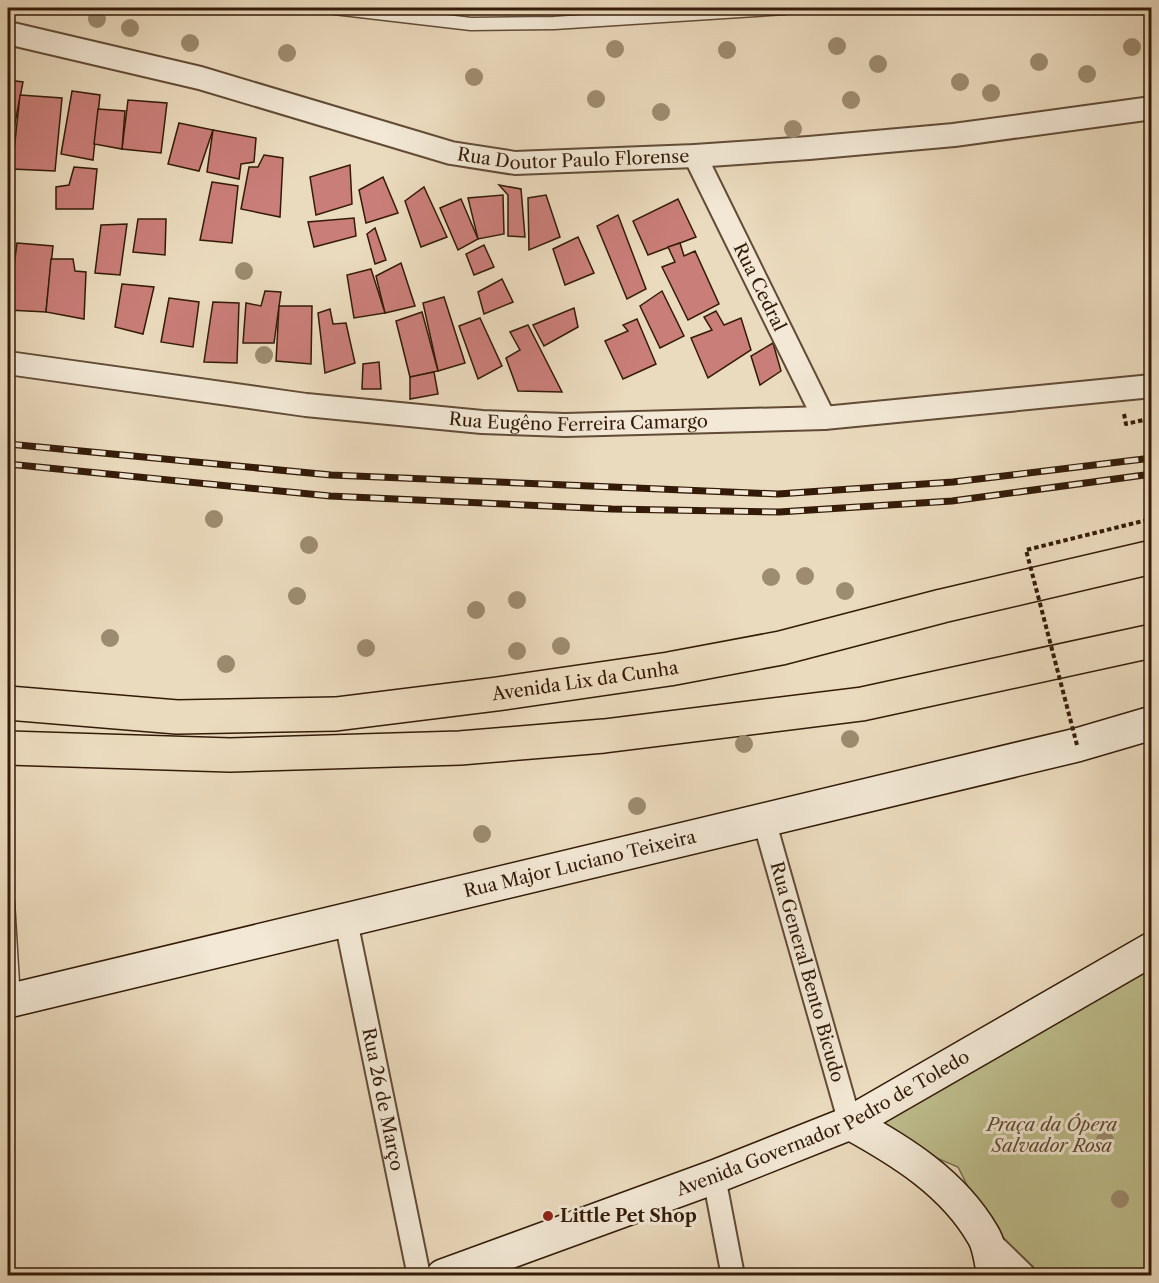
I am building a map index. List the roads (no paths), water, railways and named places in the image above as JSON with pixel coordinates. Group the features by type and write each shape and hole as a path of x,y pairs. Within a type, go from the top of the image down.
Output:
{"highway":[{"name":"Avenida Lix da Cunha","path":"11,702 177,717 313,714 497,694 669,669 781,648 942,606 1152,557"},
{"path":"8,747 230,755 460,748 604,736 862,704 1152,641"}],"main road":[{"name":"Rua Major Luciano Teixeira","path":"11,1001 1077,744 1152,723"},
{"name":"Avenida Governador Pedro de Toledo","path":"443,1275 714,1177 850,1123 1152,949"},
{"path":"850,1123 934,1177 957,1198 985,1237 994,1275"}],"street":[{"name":"Rua Doutor Paulo Florense","path":"8,33 200,78 461,155 515,163 694,156 954,135 1152,108"},
{"name":"Rua Cedral","path":"694,156 824,417"},
{"name":"Rua Eugêno Ferreira Camargo","path":"8,363 306,405 482,422 565,425 824,417 1152,386"},
{"name":"Rua General Bento Bicudo","path":"764,820 850,1123"},
{"name":"Rua 26 de Março","path":"346,921 419,1275"},
{"path":"714,1177 733,1275"},
{"path":"985,1237 1025,1275"}],"lane":[{"path":"334,8 471,24 554,23 785,8"},
{"path":"8,901 11,1001"}],"railway":[{"path":"8,444 331,475 778,494 953,482 1152,458"},
{"path":"8,464 330,496 612,509 779,512 952,501 1152,474"}],"place":[{"name":"Little Pet Shop","path":"548,1216"}],"park label":[{"name":"Praça da Ópera Salvador Rosa","path":"1052,1135"}]}
